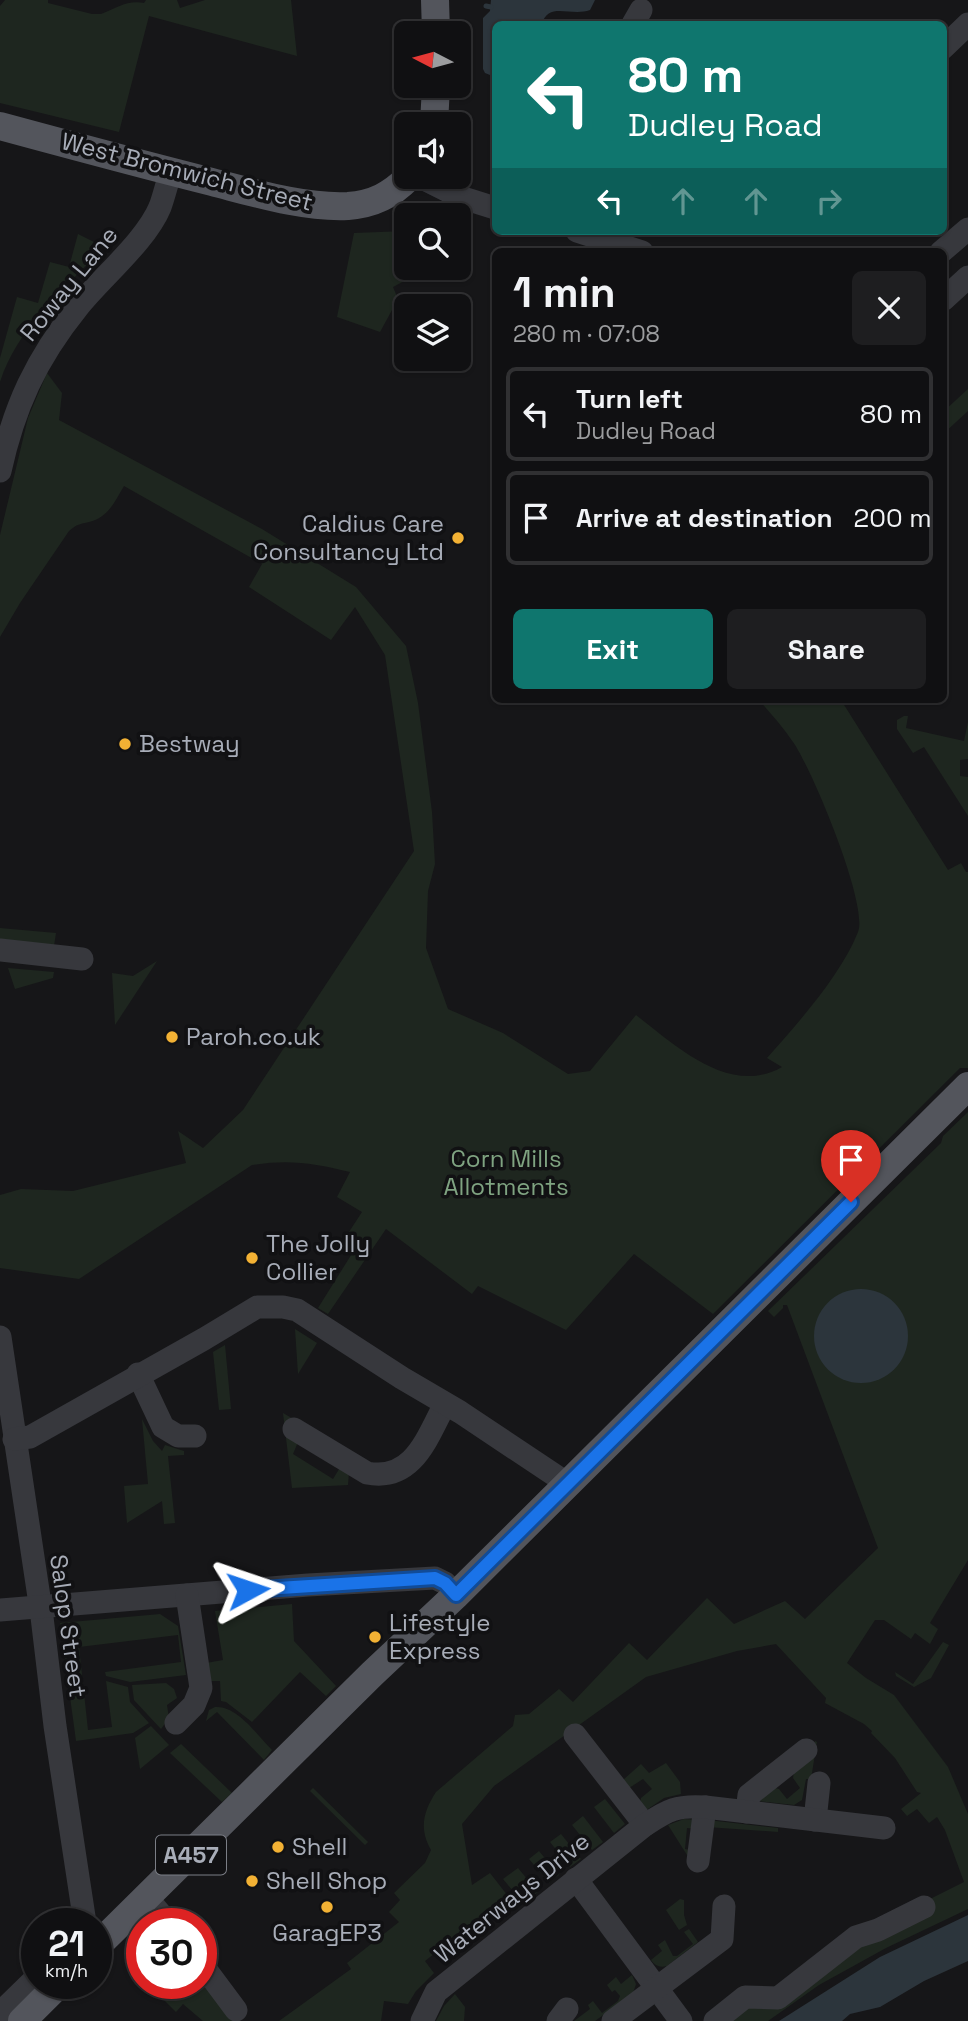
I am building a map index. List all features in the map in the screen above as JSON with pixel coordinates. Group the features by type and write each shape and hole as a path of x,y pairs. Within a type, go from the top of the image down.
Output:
{"main road":[{"path":"435,0 436,21"},
{"name":"West Bromwich Street","path":"0,126 272,197 338,206 358,205 380,199 397,189"},
{"name":"A457","path":"112,1932 456,1595 968,1086"},
{"path":"22,2021 45,1999"}],"street":[{"path":"947,44 968,24"},
{"name":"Roway Lane","path":"0,471 9,432 31,376 77,308 147,229 159,209 171,171"},
{"path":"442,189 492,207"},
{"path":"589,235 630,248"},
{"path":"947,297 968,279"},
{"path":"0,950 82,958"},
{"path":"14,1439 30,1437 257,1307 283,1307 297,1310 568,1484"},
{"name":"Salop Street","path":"0,1336 83,1908"},
{"path":"138,1374 163,1427 178,1436 195,1436"},
{"path":"294,1429 367,1473 394,1474 412,1460 445,1404"},
{"path":"0,1610 308,1585 435,1578 445,1583 456,1595"},
{"path":"176,1723 194,1705 201,1688 187,1595"},
{"path":"575,1735 645,1825"},
{"path":"747,1812 749,1795 806,1750"},
{"path":"815,1820 819,1783"},
{"path":"698,1861 705,1807"},
{"name":"Waterways Drive","path":"422,2021 436,1992 645,1825 669,1809 705,1807 884,1828"},
{"path":"576,1880 681,2021"},
{"path":"147,1898 155,1908"},
{"path":"613,2021 722,1939 724,1906"},
{"path":"715,2021 745,1997 778,1998 856,1937 878,1930 924,1907"},
{"path":"217,1984 236,2010"},
{"path":"0,2013 21,1993"}],"green space":[{"path":"5,0 48,0 48,3 101,14 127,4 144,3 146,0 177,0 180,8 205,0 291,0 297,56 149,16 119,132 0,103 0,6"},
{"path":"394,231 394,280 406,280 393,287 396,294 394,306 380,332 337,317 354,233"},
{"path":"78,234 104,247 44,309 18,343 0,382 0,358 17,297 38,303 50,262 69,267"},
{"name":"Corn Mills Allotments","path":"47,373 62,393 59,420 262,529 356,587 406,646 418,703 432,812 435,864 428,891 426,948 448,1009 503,1033 568,1074 590,1071 636,1015 686,1053 724,1072 743,1076 762,1075 782,1067 767,1058 818,998 841,965 858,932 859,917 847,867 812,778 793,742 762,703 843,703 948,870 961,863 968,872 968,1068 960,1068 713,1314 634,1254 566,1330 478,1286 472,1294 386,1229 328,1314 318,1308 358,1244 347,1235 362,1212 337,1197 350,1172 301,1163 252,1165 79,1279 0,1268 0,1195 21,1189 73,1191 186,1163 178,1131 203,1148 243,1110 414,851 385,655 355,607 331,640 249,587 262,564 124,486 111,508 102,516 69,531 0,637 0,535 28,418"},
{"path":"968,389 968,411 947,430 947,408"},
{"path":"908,716 906,728 964,741 968,722 968,759 960,760 960,776 968,777 968,816 924,747 913,753 897,729 897,720"},
{"path":"0,928 56,933 54,946 0,941"},
{"path":"157,961 115,1025 112,973 133,976"},
{"path":"8,968 54,972 53,978 15,989"},
{"path":"968,1112 968,1560 930,1623 938,1629 930,1644 915,1633 911,1639 884,1620 875,1620 847,1663 894,1695 948,1767 968,1814 968,1909 886,1948 819,1985 768,2021 725,2021 924,1902 964,1882 945,1830 937,1817 929,1823 917,1809 907,1816 901,1809 921,1793 917,1792 895,1758 864,1724 825,1703 826,1698 776,1644 737,1651 646,1677 494,1786 462,1824 472,1885 490,1873 508,1896 425,1961 434,1973 416,1991 408,2004 384,2001 381,2021 279,2021 351,1969 347,1963 399,1922 389,1912 400,1900 394,1893 425,1863 431,1850 425,1835 424,1821 432,1799 436,1792 513,1726 515,1715 529,1714 559,1689 573,1702 629,1643 647,1660 707,1598 734,1624 785,1601 805,1619 878,1548 787,1305 783,1305 774,1317 768,1311 941,1143 943,1136"},
{"path":"295,1329 317,1343 298,1374"},
{"path":"225,1345 231,1409 219,1410 213,1352"},
{"path":"283,1413 295,1420 298,1442 293,1454 333,1479 341,1466 349,1472 348,1485 292,1488"},
{"path":"142,1419 153,1441 162,1451 165,1445 184,1451 184,1455 168,1456 175,1523 164,1524 162,1501 127,1523 124,1486 148,1484"},
{"path":"292,1604 294,1641 336,1686 326,1696 300,1672 252,1722 221,1701 220,1681 209,1681 206,1663 223,1660 215,1611"},
{"path":"160,1614 178,1626 186,1675 130,1682 106,1676 105,1672 181,1662 178,1635 79,1647 88,1730 112,1727 106,1681 128,1687 130,1702 149,1723 133,1733 76,1741 60,1623"},
{"path":"943,1642 949,1645 931,1678 914,1687 896,1676 895,1672 913,1684"},
{"path":"166,1683 174,1689 177,1698 167,1705 169,1718 161,1729 134,1700 132,1685"},
{"path":"215,1707 231,1711 254,1730 272,1750 264,1760 217,1712 206,1721 209,1710"},
{"path":"151,1726 169,1745 140,1769 135,1738"},
{"path":"815,1741 811,1779 806,1779 802,1800 794,1805 758,1801 772,1787 779,1789 787,1799 800,1788 793,1778 794,1772 808,1757"},
{"path":"181,1744 232,1793 222,1802 170,1753"},
{"path":"666,1763 680,1782 681,1794 664,1798 645,1811 640,1803 641,1798 652,1789 643,1779 629,1788 623,1780 641,1764 649,1773"},
{"path":"313,1788 368,1842 365,1845 310,1791"},
{"path":"605,1799 625,1824 614,1833 594,1807"},
{"path":"583,1816 603,1842 592,1850 572,1825"},
{"path":"684,1819 699,1820 698,1829 687,1828 685,1849 695,1851 694,1866 668,1825"},
{"path":"708,1820 778,1828 778,1832 707,1827"},
{"path":"561,1834 581,1859 570,1867 550,1842"},
{"path":"539,1851 559,1875 549,1883 529,1859"},
{"path":"518,1868 538,1892 523,1903 503,1879"},
{"path":"680,1899 684,1900 687,1925 679,1930 666,1910"},
{"path":"689,1929 698,1942 667,1966 660,1967 651,1960 662,1951 658,1945 665,1940 673,1956 693,1944 684,1932"},
{"path":"632,1975 636,1984 633,1993 595,2021 574,2021 590,2009 588,2005 593,2001 602,2013 618,2001 620,1996 615,1990 612,1992 607,1985 616,1977 621,1984"},
{"path":"217,1993 237,2021 203,2021 183,2004 176,2012 163,1999 217,1999"},
{"path":"455,1994 465,2007 464,2021 436,2021 444,2006"}],"shaded area":[{"path":"491,0 595,0 590,10 555,11 549,13 543,21 492,21 492,76 483,69 483,18 490,11"},
{"path":"861,1289 879,1293 894,1303 904,1318 908,1336 904,1354 894,1369 879,1379 861,1383 843,1379 828,1369 818,1354 814,1336 818,1318 828,1303 843,1293"},
{"path":"968,1915 968,1961 924,1981 880,2007 850,2014 842,2021 779,2021 880,1957"}],"waterway":[{"path":"486,6 491,7"}],"place":[{"name":"Caldius Care Consultancy Ltd","path":"458,538"},
{"name":"Bestway","path":"125,744"},
{"name":"Paroh.co.uk","path":"172,1037"},
{"name":"The Jolly Collier","path":"252,1258"},
{"name":"Lifestyle Express","path":"375,1637"},
{"name":"Shell","path":"278,1847"},
{"name":"Shell Shop","path":"252,1881"},
{"name":"GaragEP3","path":"327,1907"}],"route":[{"path":"248,1590 435,1578 445,1583 456,1595 851,1202"}]}
